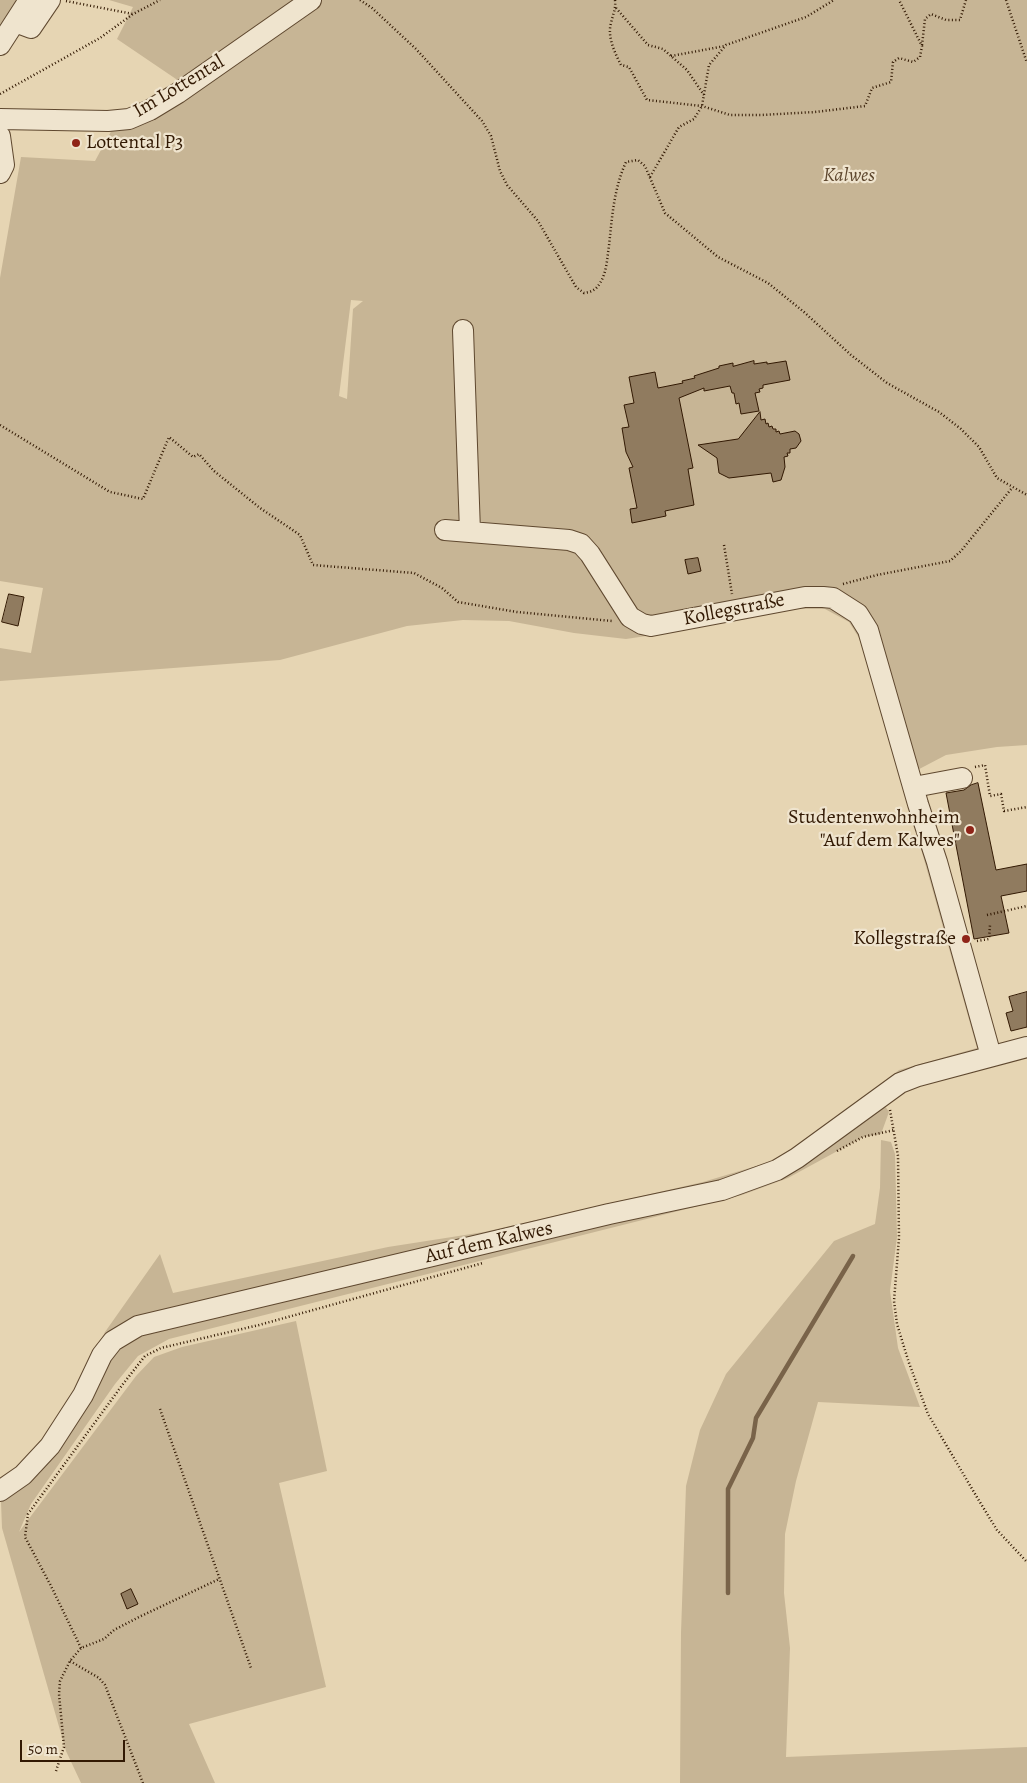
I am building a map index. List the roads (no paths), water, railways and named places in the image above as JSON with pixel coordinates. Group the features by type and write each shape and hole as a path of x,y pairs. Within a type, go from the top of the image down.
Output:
{"street":[{"path":"0,45 29,0"},
{"name":"Im Lottental","path":"0,119 99,121 129,119 150,110 178,92 311,0"},
{"path":"15,22 30,28 50,2"},
{"path":"0,136 4,165 0,173"},
{"path":"445,530 470,532 463,330"},
{"name":"Kollegstraße","path":"470,532 569,540 581,544 590,554 620,617 630,617 642,624 651,626 805,597 833,598 858,614 868,630 914,787"},
{"path":"962,778 914,787 991,1056"},
{"name":"Auf dem Kalwes","path":"0,1491 22,1475 50,1446 84,1395 107,1348 113,1341 138,1326 600,1216 722,1190 777,1170 797,1158 900,1083 918,1076 1027,1047"}],"waterway":[{"path":"728,1593 728,1489 753,1438 756,1418 853,1256"}],"place":[{"name":"Lottental P3","path":"76,143"},
{"name":"Studentenwohnheim \"Auf dem Kalwes\"","path":"970,830"},
{"name":"Kollegstraße","path":"966,939"}],"park label":[{"name":"Kalwes","path":"849,176"}]}
